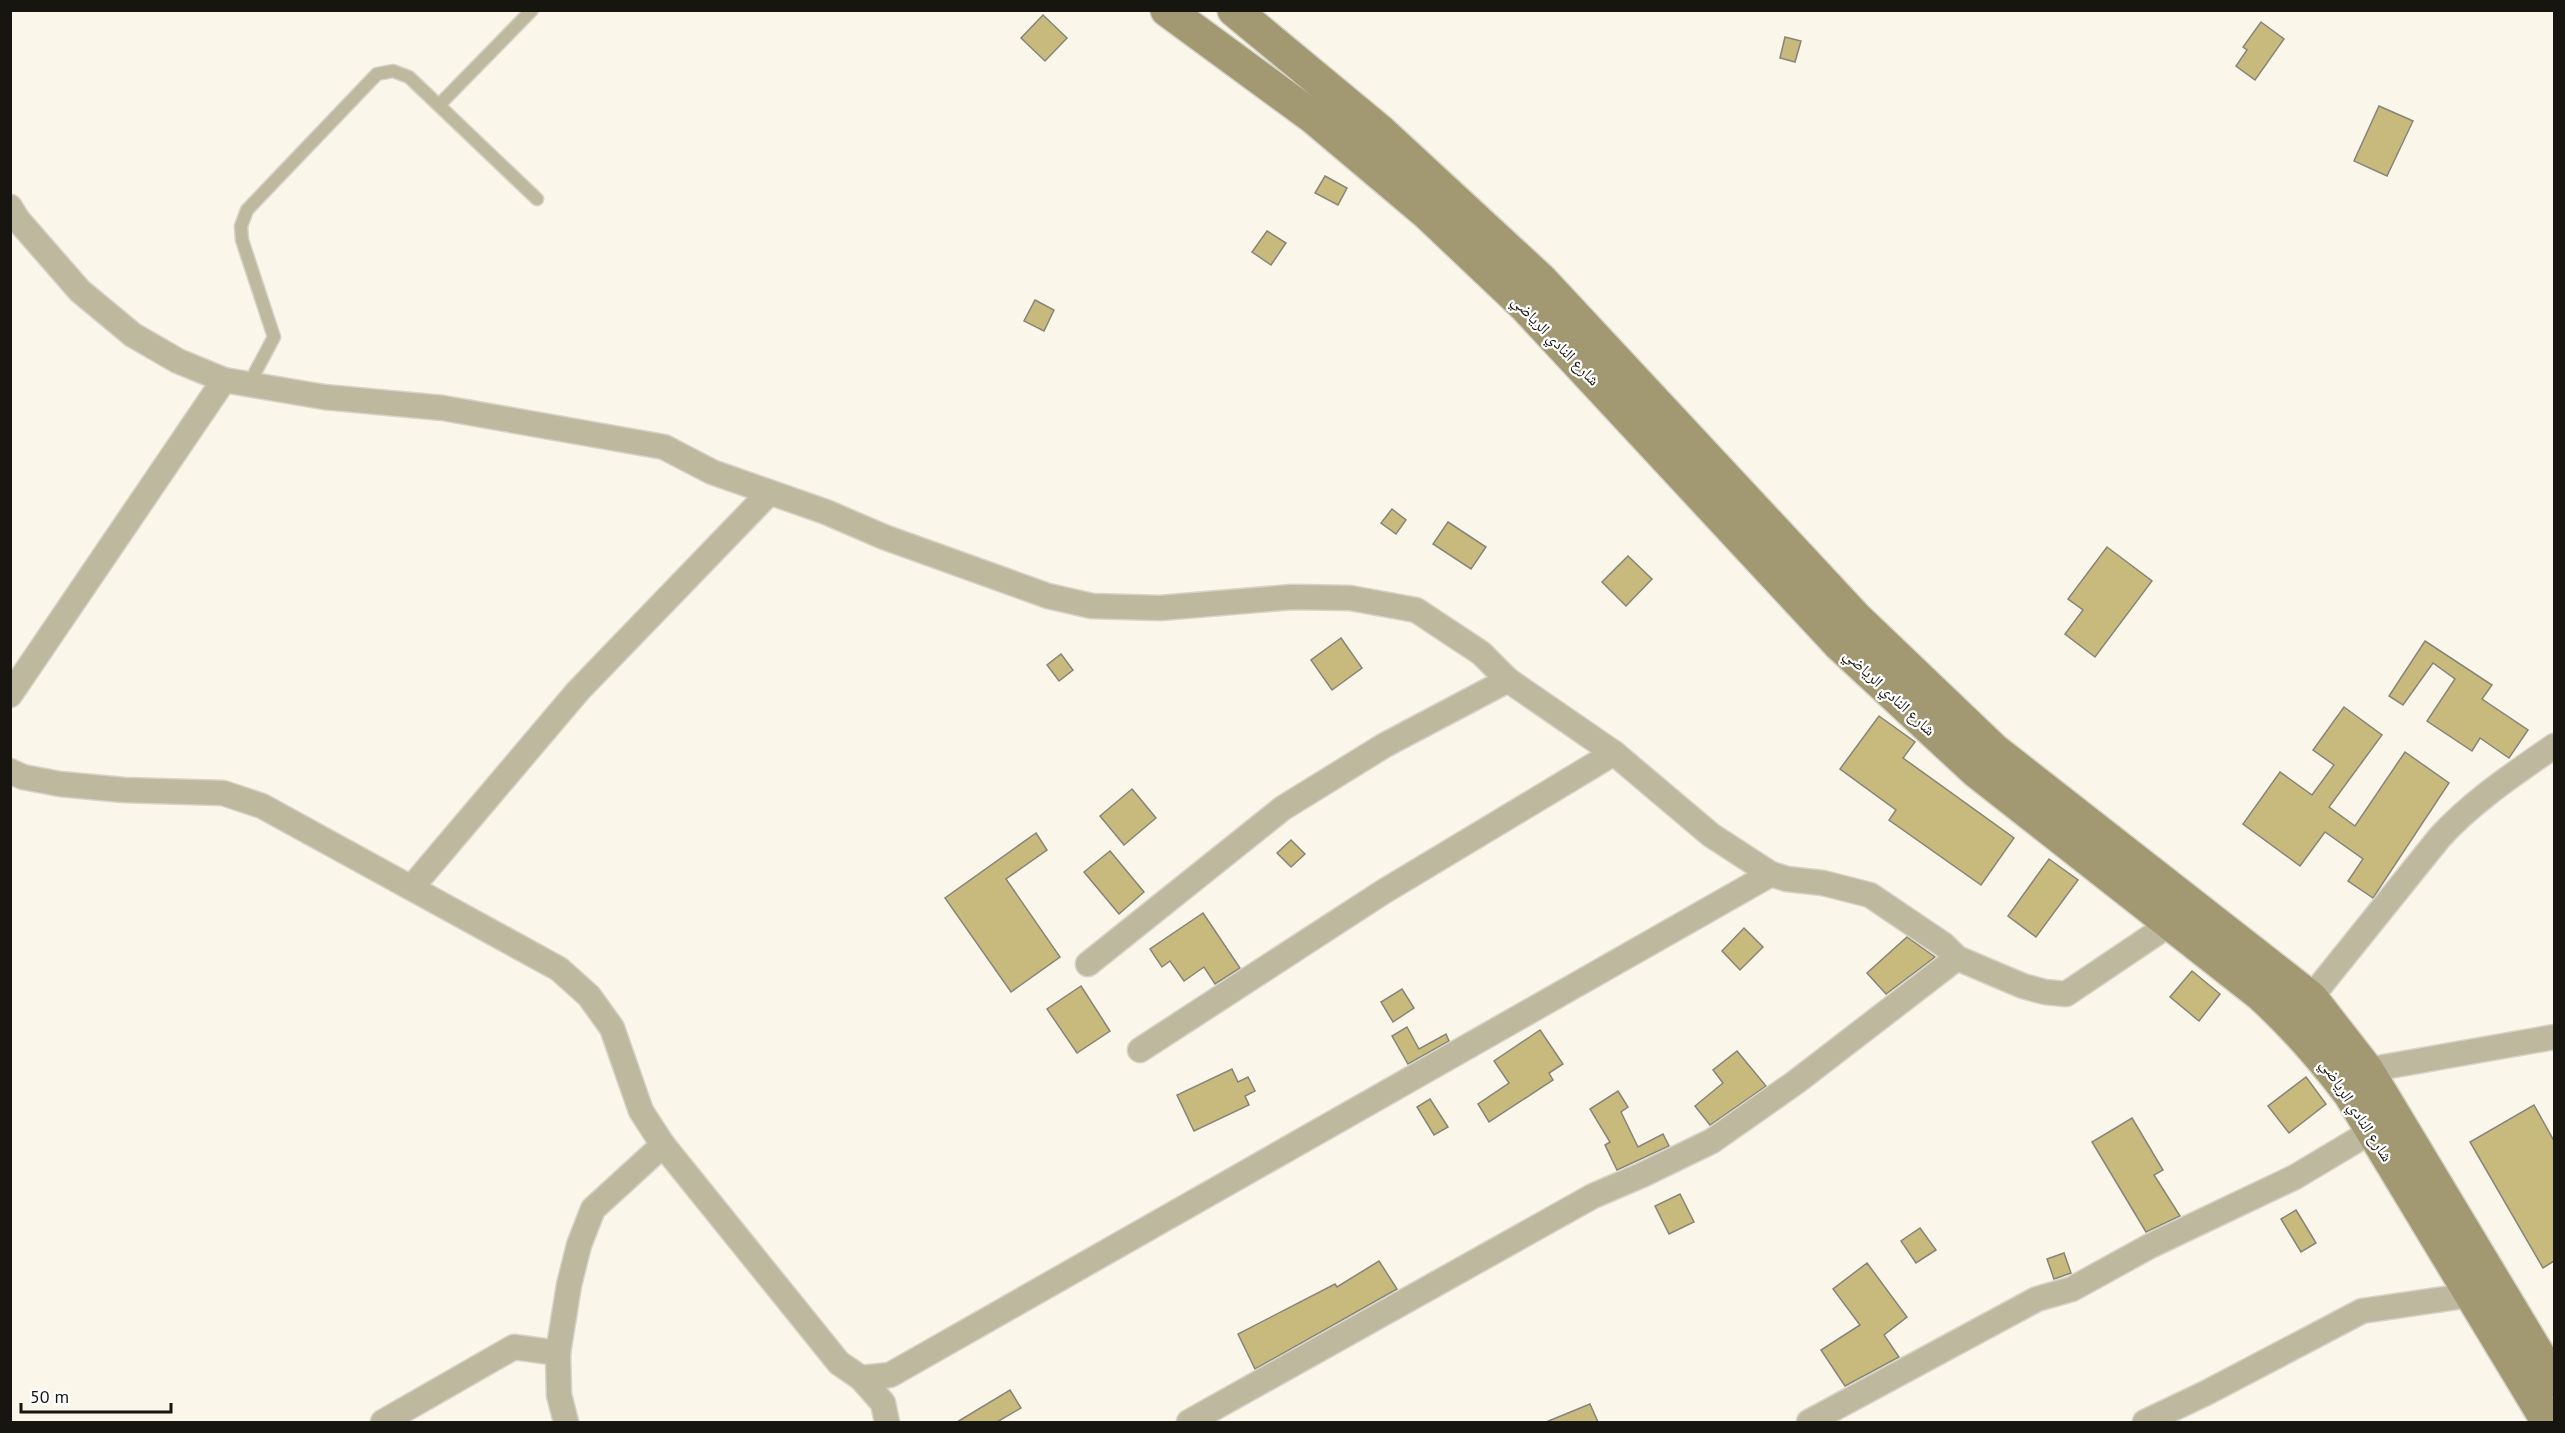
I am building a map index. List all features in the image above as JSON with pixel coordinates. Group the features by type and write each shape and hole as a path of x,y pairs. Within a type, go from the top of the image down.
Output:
{"main road":[{"name":"شارع النادي الرياضي","path":"1167,10 1313,117 1428,214 1525,306 1810,590"},
{"name":"شارع النادي الرياضي","path":"1234,10 1381,132 1541,280 1810,590 1840,645 2301,1010 2367,1070 2554,1381"},
{"name":"شارع النادي الرياضي","path":"1985,760 2170,924 2260,994 2301,1010 2323,1058 2372,1131 2548,1422"}],"street":[{"path":"10,207 18,220 80,291 133,335 178,361 224,380 324,397 443,408 664,447 712,472 1048,596 1092,606 1160,608 1304,597 1350,598 1416,610 1481,653 1508,680 1614,753 1711,835 1771,874 1787,879 1823,883 1870,895 1944,945 1957,958 2024,986 2045,992 2066,994 2170,924"},
{"path":"10,695 224,380"},
{"path":"412,887 578,691 769,493"},
{"path":"1088,964 1283,807 1385,745 1508,680"},
{"path":"2301,1010 2440,837 2462,814 2486,794 2554,746"},
{"path":"1140,1050 1383,892 1614,753"},
{"path":"10,771 23,777 60,784 124,790 223,794 262,806 559,969 589,996 612,1028 641,1111 663,1145 839,1364 861,1378 883,1403 887,1422"},
{"path":"861,1378 890,1375 1771,874"},
{"path":"1189,1422 1296,1365 1488,1253 1593,1196 1712,1141 1796,1082 1957,958"},
{"path":"2367,1070 2554,1037"},
{"path":"1809,1422 2037,1299 2072,1289 2161,1241 2295,1177 2372,1131"},
{"path":"566,1422 559,1395 558,1353 569,1285 579,1245 593,1209 663,1145"},
{"path":"2145,1422 2206,1393 2362,1311 2471,1295"},
{"path":"383,1422 514,1347 558,1353"}],"lane":[{"path":"439,105 532,10"},
{"path":"249,384 274,337 242,240 241,226 247,210 377,74 393,71 408,77 537,199"}],"building":[{"path":"1043,15 1067,38 1045,61 1021,38"},
{"path":"2261,22 2284,39 2255,80 2236,66 2247,50 2243,47"},
{"path":"1785,37 1801,41 1795,62 1780,58"},
{"path":"2379,106 2413,121 2387,176 2354,161"},
{"path":"1325,176 1347,188 1338,205 1315,193"},
{"path":"1267,231 1286,243 1271,265 1252,252"},
{"path":"1035,300 1054,310 1044,331 1024,321"},
{"path":"1392,509 1406,520 1396,534 1381,523"},
{"path":"1448,522 1486,547 1471,569 1433,544"},
{"path":"2107,547 2152,581 2095,657 2065,634 2083,610 2068,599"},
{"path":"1628,556 1652,579 1626,606 1602,582"},
{"path":"1341,638 1362,668 1332,690 1311,660"},
{"path":"2425,641 2492,685 2482,699 2528,730 2509,758 2480,738 2472,751 2427,721 2455,679 2433,663 2403,705 2389,696"},
{"path":"1061,654 1073,670 1059,681 1047,665"},
{"path":"2344,707 2382,735 2329,807 2355,826 2405,752 2449,783 2373,898 2348,881 2363,859 2325,832 2300,866 2243,824 2280,772 2312,795 2334,765 2313,750"},
{"path":"1879,716 1915,742 1903,758 2014,838 1981,885 1889,820 1896,810 1840,769"},
{"path":"1132,789 1156,818 1124,845 1100,816"},
{"path":"1036,833 1047,850 1006,879 1060,957 1011,992 945,898"},
{"path":"1291,840 1305,854 1291,867 1277,853"},
{"path":"1110,851 1144,892 1119,914 1084,872"},
{"path":"2049,859 2078,880 2036,937 2008,916"},
{"path":"1203,913 1240,968 1215,984 1204,967 1184,981 1170,961 1162,967 1150,949"},
{"path":"1744,928 1763,947 1740,970 1722,951"},
{"path":"1907,937 1935,957 1886,994 1867,973"},
{"path":"2192,971 2220,994 2199,1021 2170,997"},
{"path":"1081,986 1110,1031 1077,1053 1047,1009"},
{"path":"1402,989 1414,1008 1393,1022 1381,1002"},
{"path":"1407,1027 1419,1049 1446,1034 1449,1041 1408,1064 1392,1036"},
{"path":"1540,1030 1563,1064 1549,1073 1553,1080 1489,1122 1478,1104 1509,1083 1494,1061"},
{"path":"1737,1051 1766,1086 1710,1125 1695,1106 1723,1083 1713,1070"},
{"path":"1232,1069 1238,1082 1248,1077 1255,1091 1245,1096 1249,1105 1194,1131 1177,1095"},
{"path":"2306,1077 2326,1104 2289,1133 2268,1106"},
{"path":"1618,1091 1628,1107 1621,1112 1638,1147 1663,1134 1669,1146 1617,1170 1605,1145 1610,1142 1590,1109"},
{"path":"1430,1099 1448,1127 1434,1135 1417,1107"},
{"path":"2534,1105 2554,1141 2554,1261 2543,1268 2470,1142"},
{"path":"2132,1118 2163,1170 2154,1175 2180,1216 2146,1232 2092,1142"},
{"path":"1680,1194 1694,1222 1669,1234 1655,1206"},
{"path":"2296,1210 2316,1243 2301,1252 2281,1219"},
{"path":"1920,1228 1936,1250 1916,1263 1901,1241"},
{"path":"2064,1253 2071,1273 2054,1279 2047,1259"},
{"path":"1379,1261 1397,1289 1255,1369 1238,1334 1335,1284 1337,1287"},
{"path":"1867,1263 1907,1317 1884,1335 1899,1357 1845,1386 1821,1350 1860,1325 1833,1289"},
{"path":"1010,1390 1021,1408 997,1422 957,1422"},
{"path":"1590,1404 1598,1422 1546,1422"}]}
